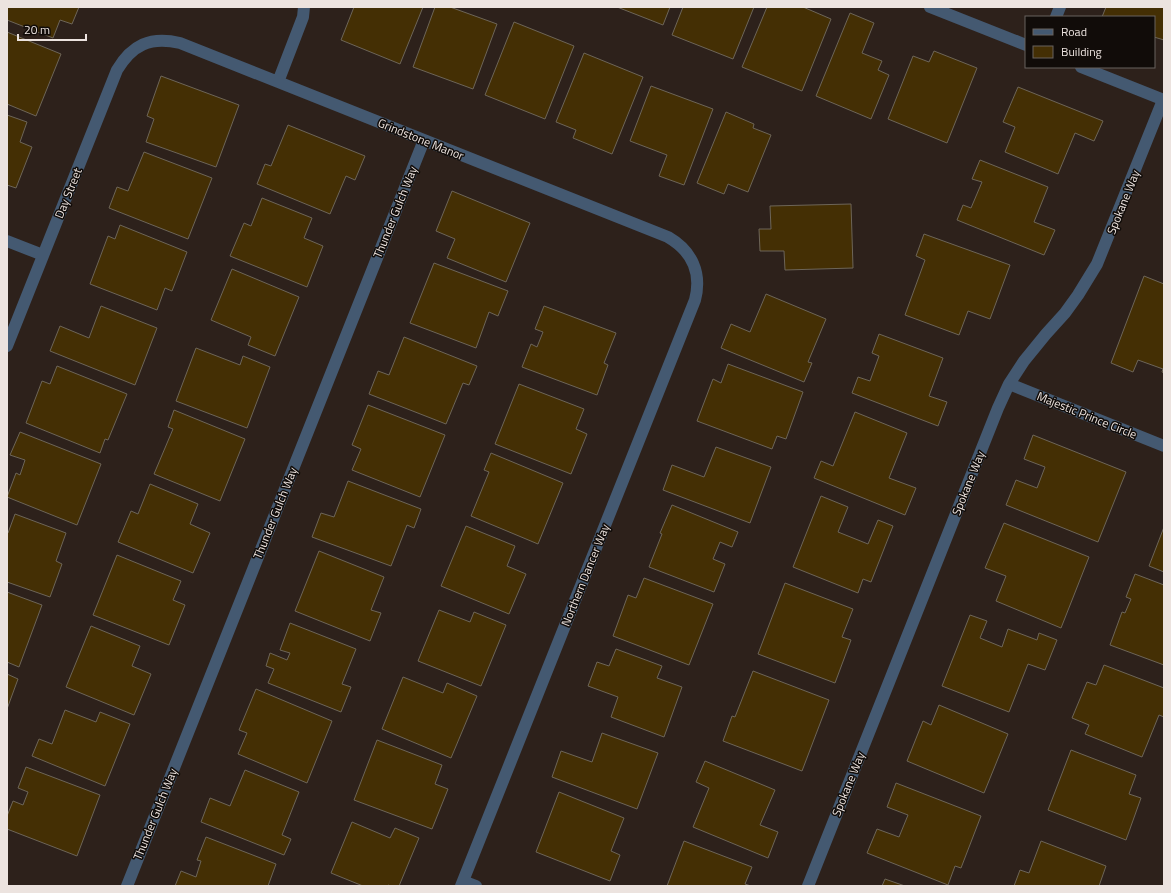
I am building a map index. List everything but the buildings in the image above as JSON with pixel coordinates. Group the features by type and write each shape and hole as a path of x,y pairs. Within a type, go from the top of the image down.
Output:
{"street":[{"path":"278,82 303,18 304,7"},
{"path":"930,7 1025,45"},
{"name":"Grindstone Manor","path":"139,47 158,41 180,43 668,237 681,246 692,262"},
{"name":"Day Street","path":"7,346 117,70 124,59 139,47"},
{"path":"1084,68 1164,100"},
{"name":"Spokane Way","path":"808,886 998,408 1009,384 1032,350 1065,313 1097,264 1164,100"},
{"name":"Thunder Gulch Way","path":"127,886 424,140"},
{"path":"7,241 43,255"},
{"name":"Northern Dancer Way","path":"462,884 695,300 697,275 692,262"},
{"name":"Majestic Prince Circle","path":"1009,384 1164,446"},
{"path":"462,884 476,886"}]}
